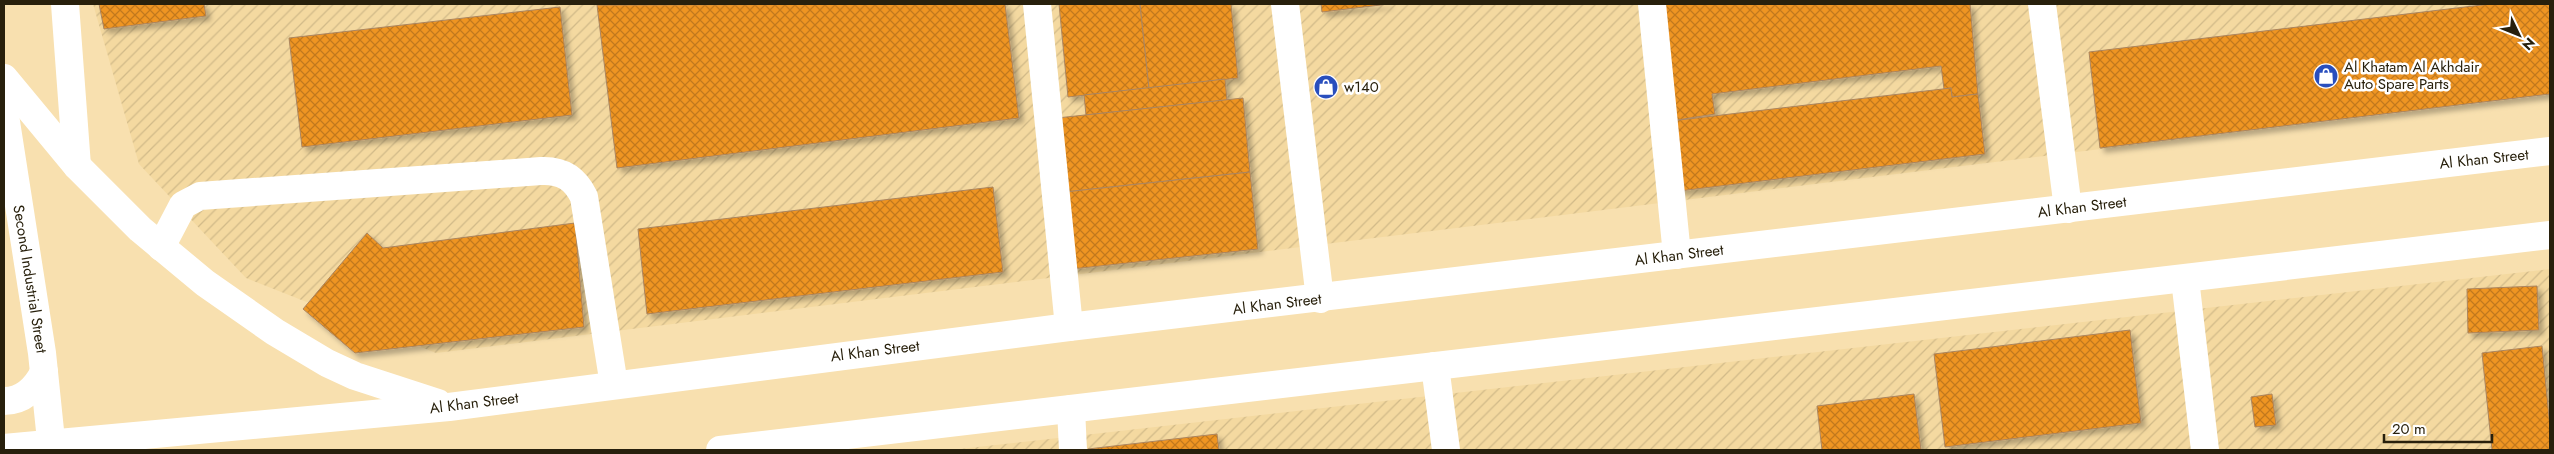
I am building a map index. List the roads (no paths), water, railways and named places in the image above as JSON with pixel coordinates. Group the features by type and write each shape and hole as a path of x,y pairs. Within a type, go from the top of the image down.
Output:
{"main road":[{"path":"65,4 77,166"},
{"path":"1037,4 1069,326"},
{"path":"1285,4 1320,298"},
{"path":"1652,4 1677,256"},
{"path":"2042,4 2068,209"},
{"path":"4,78 77,166 161,247 205,283 301,349 355,376 449,407"},
{"name":"Second Industrial Street","path":"4,109 44,372 51,446"},
{"name":"Al Khan Street","path":"4,448 51,446 449,407 1069,326 1677,256 2550,151"},
{"path":"161,247 182,205 200,196 541,171 563,173 572,179 584,197 614,385"},
{"path":"727,450 2550,235"},
{"path":"2185,279 2205,450"},
{"path":"1435,366 1446,450"},
{"path":"4,401 19,398 30,392 44,372"},
{"path":"1071,409 1073,450"}],"place":[{"name":"Al Khatam Al Akhdair Auto Spare Parts","path":"2326,76"},
{"name":"w140","path":"1326,87"}]}
